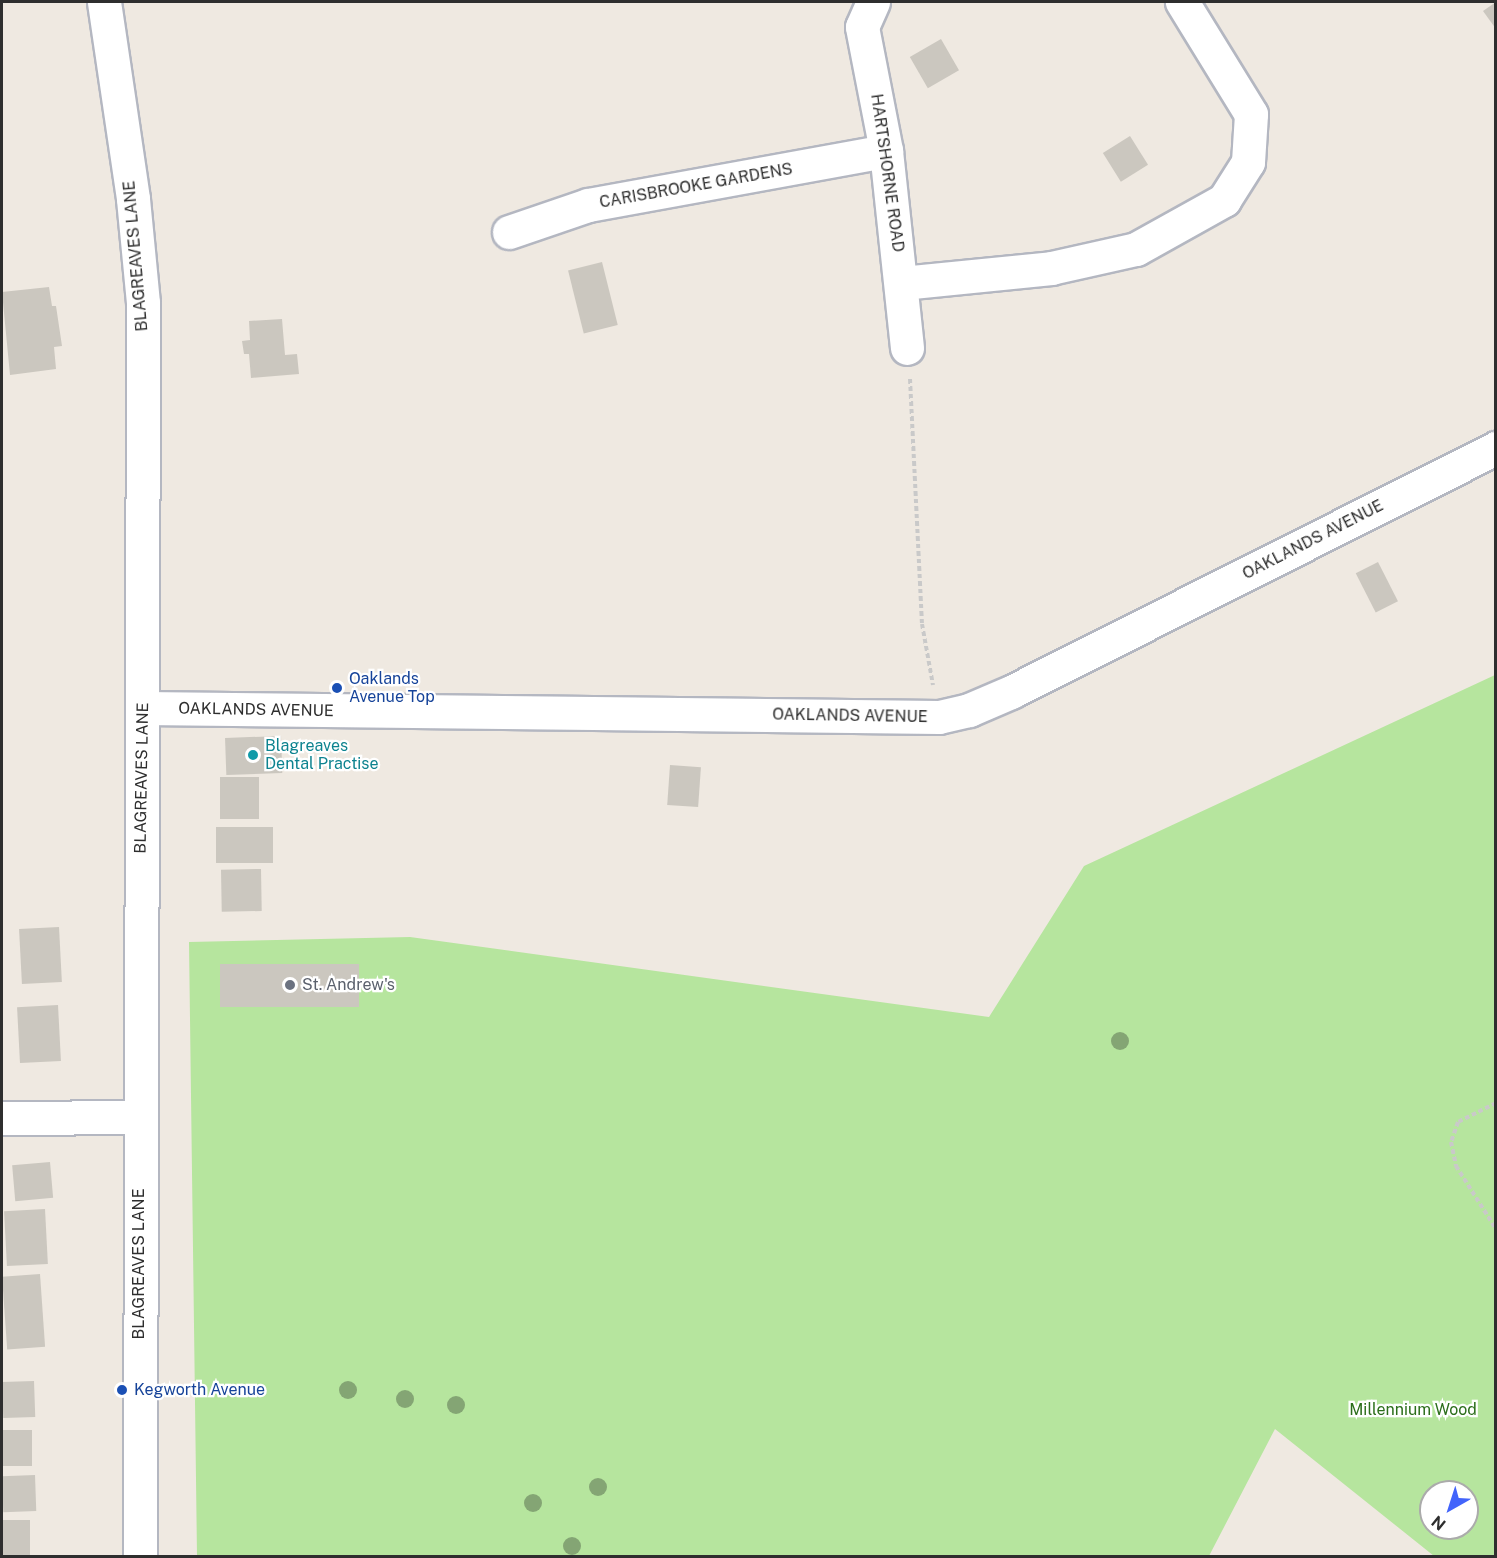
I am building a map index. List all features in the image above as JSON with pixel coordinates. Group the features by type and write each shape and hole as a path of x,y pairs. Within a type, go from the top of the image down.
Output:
{"street":[{"name":"BLAGREAVES LANE","path":"104,2 133,199 143,303 139,1117 140,1557"},
{"name":"HARTSHORNE ROAD","path":"873,2 862,27 886,151 902,283 907,348"},
{"path":"902,283 1051,268 1136,249 1224,200 1248,162 1251,114 1182,2"},
{"name":"CARISBROOKE GARDENS","path":"509,232 588,205 886,151"},
{"name":"OAKLANDS AVENUE","path":"142,708 939,717 969,710 1011,692 1496,448"},
{"path":"2,1118 139,1117"}],"path":[{"path":"907,348 916,452 916,539 922,624 939,717"},
{"path":"1496,1103 1458,1122 1451,1142 1456,1166 1496,1229"}],"green space":[{"name":"Millennium Wood","path":"1495,675 1495,1556 1434,1556 1275,1429 1209,1556 197,1556 189,942 410,937 989,1017 1084,866"}],"building":[{"path":"1496,2 1496,29 1483,11"},
{"path":"941,39 959,70 928,88 910,57"},
{"path":"1130,136 1148,165 1121,182 1103,153"},
{"path":"602,262 618,325 584,334 568,270"},
{"path":"49,287 52,306 56,306 62,346 54,347 56,369 10,375 2,292"},
{"path":"282,319 285,355 297,354 299,374 251,378 249,354 244,354 242,341 250,340 249,321"},
{"path":"1378,562 1398,601 1376,613 1356,573"},
{"name":"Blagreaves Dental Practise","path":"281,736 282,773 226,775 225,738"},
{"path":"670,765 701,767 698,807 667,805"},
{"path":"220,777 259,777 259,819 220,819"},
{"path":"216,827 273,827 273,863 216,863"},
{"path":"261,869 262,911 222,912 221,870"},
{"path":"59,927 62,982 22,984 19,929"},
{"name":"St. Andrew's","path":"220,964 359,964 359,1007 220,1007"},
{"path":"58,1005 61,1061 20,1063 17,1007"},
{"path":"50,1162 53,1198 15,1201 12,1165"},
{"path":"45,1209 48,1264 7,1266 4,1211"},
{"path":"40,1274 45,1347 7,1349 2,1277"},
{"path":"34,1381 35,1417 3,1418 2,1382"},
{"path":"2,1430 32,1430 32,1466 2,1466"},
{"path":"35,1475 36,1511 3,1512 2,1476"},
{"path":"2,1520 30,1520 30,1556 2,1556"}],"place":[{"name":"Oaklands Avenue Top","path":"337,688"},
{"name":"Blagreaves Dental Practise","path":"253,755"},
{"name":"St. Andrew's","path":"290,985"},
{"name":"Kegworth Avenue","path":"122,1390"}]}
